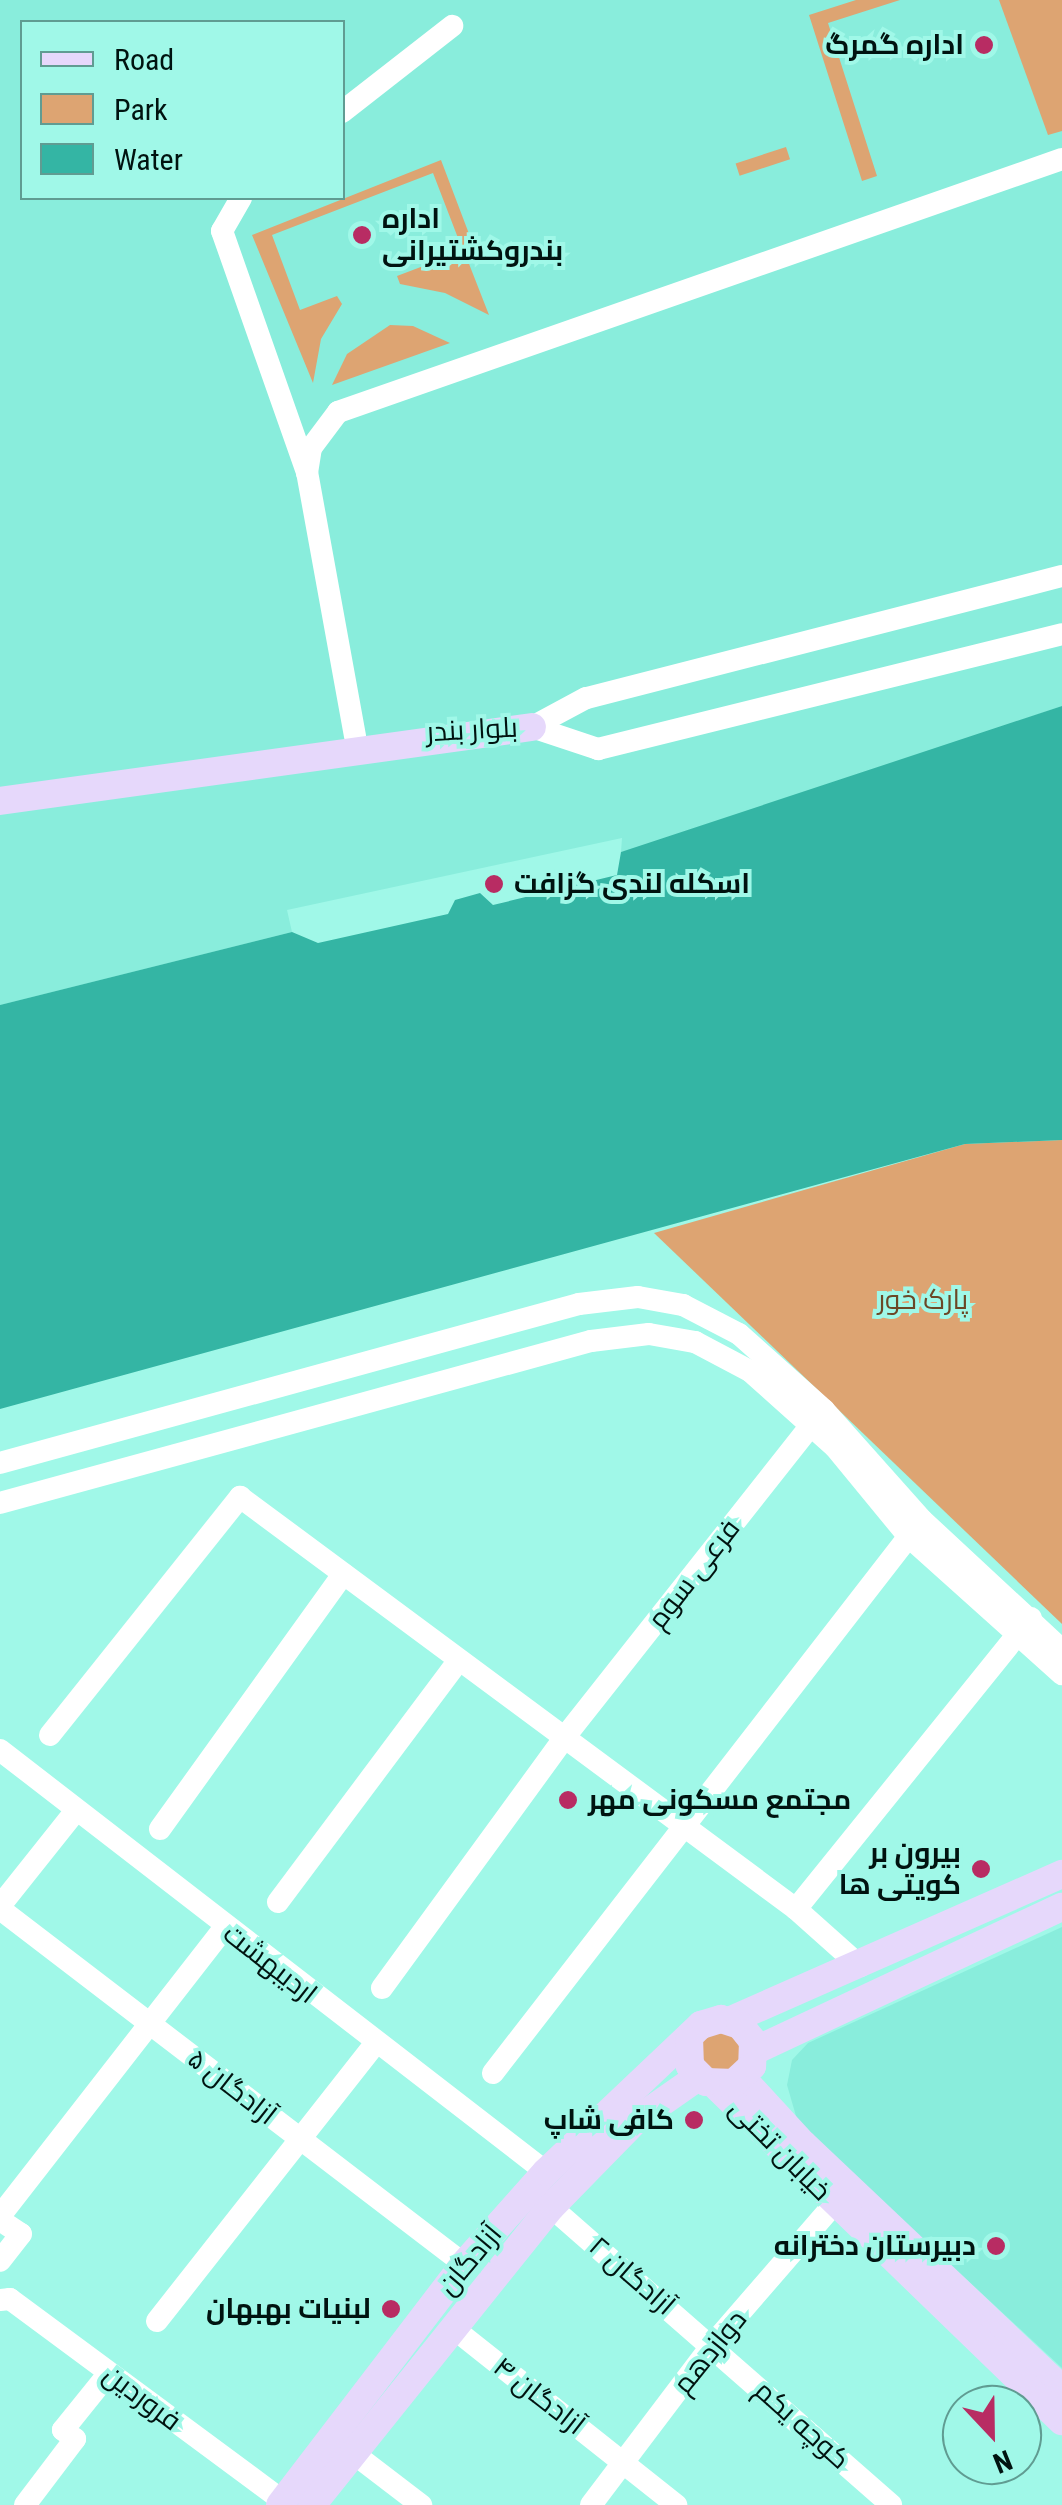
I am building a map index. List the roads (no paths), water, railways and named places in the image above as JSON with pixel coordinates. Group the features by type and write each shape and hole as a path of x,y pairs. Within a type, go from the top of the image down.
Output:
{"main road":[{"name":"بلوار بندر","path":"0,787 355,736 532,727"},
{"name":"بلوار بندر","path":"0,801 532,727"},
{"path":"731,2020 1062,1874"},
{"path":"689,2041 719,2080 754,2051 1062,1907"},
{"path":"731,2020 748,2032 754,2051"},
{"name":"آزادگان","path":"281,2503 464,2264 546,2172 689,2041 701,2025 731,2020"},
{"name":"آزادگان","path":"312,2505 551,2206 636,2121 719,2080"},
{"name":"خیابان تختی","path":"719,2080 834,2204 1062,2421"},
{"name":"خیابان تختی","path":"719,2080 803,2144 1062,2390"}],"street":[{"path":"345,110 452,26"},
{"path":"307,473 323,426 363,398 1062,159"},
{"path":"240,200 222,230 307,473 355,736"},
{"path":"532,727 586,698 1062,576"},
{"path":"532,727 598,749 1062,634"},
{"path":"0,1463 579,1304 638,1296 711,1316 824,1410 915,1528"},
{"path":"0,1503 591,1341 650,1334 694,1342 750,1371 835,1447 915,1528 1025,1625 1062,1650"},
{"name":"فرعی سوم","path":"382,1988 564,1738 824,1410"},
{"path":"50,1734 240,1497 796,1909 860,1966"},
{"path":"493,2073 680,1826 915,1528"},
{"path":"160,1829 343,1574"},
{"path":"1025,1625 1062,1674"},
{"path":"796,1909 1025,1625"},
{"path":"278,1902 458,1660"},
{"name":"اردیبهشت","path":"0,1750 374,2045 546,2172"},
{"path":"0,1907 74,1812"},
{"name":"آزادگان ۵","path":"0,1907 464,2264"},
{"path":"0,2261 21,2234 0,2218 224,1928"},
{"path":"157,2321 374,2045"},
{"name":"دوازدهم","path":"591,2505 712,2345 834,2204"},
{"name":"آزادگان ۲","path":"551,2206 712,2345"},
{"name":"فروردین","path":"0,2300 10,2299 281,2503"},
{"name":"آزادگان ۴","path":"453,2328 676,2505"},
{"name":"کوچه یکم","path":"712,2345 891,2505"},
{"path":"25,2505 75,2439 63,2430 109,2373"},
{"path":"353,2452 420,2505"}],"water":[{"path":"1062,706 1062,1140 965,1144 0,1409 0,1005 292,932 318,943 448,914 455,900 480,893 493,905 617,875 621,852"}],"place":[{"name":"اداره گمرگ","path":"984,45"},
{"name":"اداره بندروکشتیرانی","path":"362,235"},
{"name":"اسکله لندی گزافت","path":"494,884"},
{"name":"مجتمع مسکونی مهر","path":"568,1800"},
{"name":"بیرون بر کویتی ها","path":"981,1869"},
{"name":"کافی شاپ","path":"694,2120"},
{"name":"دبیرستان دخترانه","path":"996,2246"},
{"name":"لبنیات بهبهان","path":"391,2309"}],"park label":[{"name":"پارک خور","path":"923,1300"}]}
